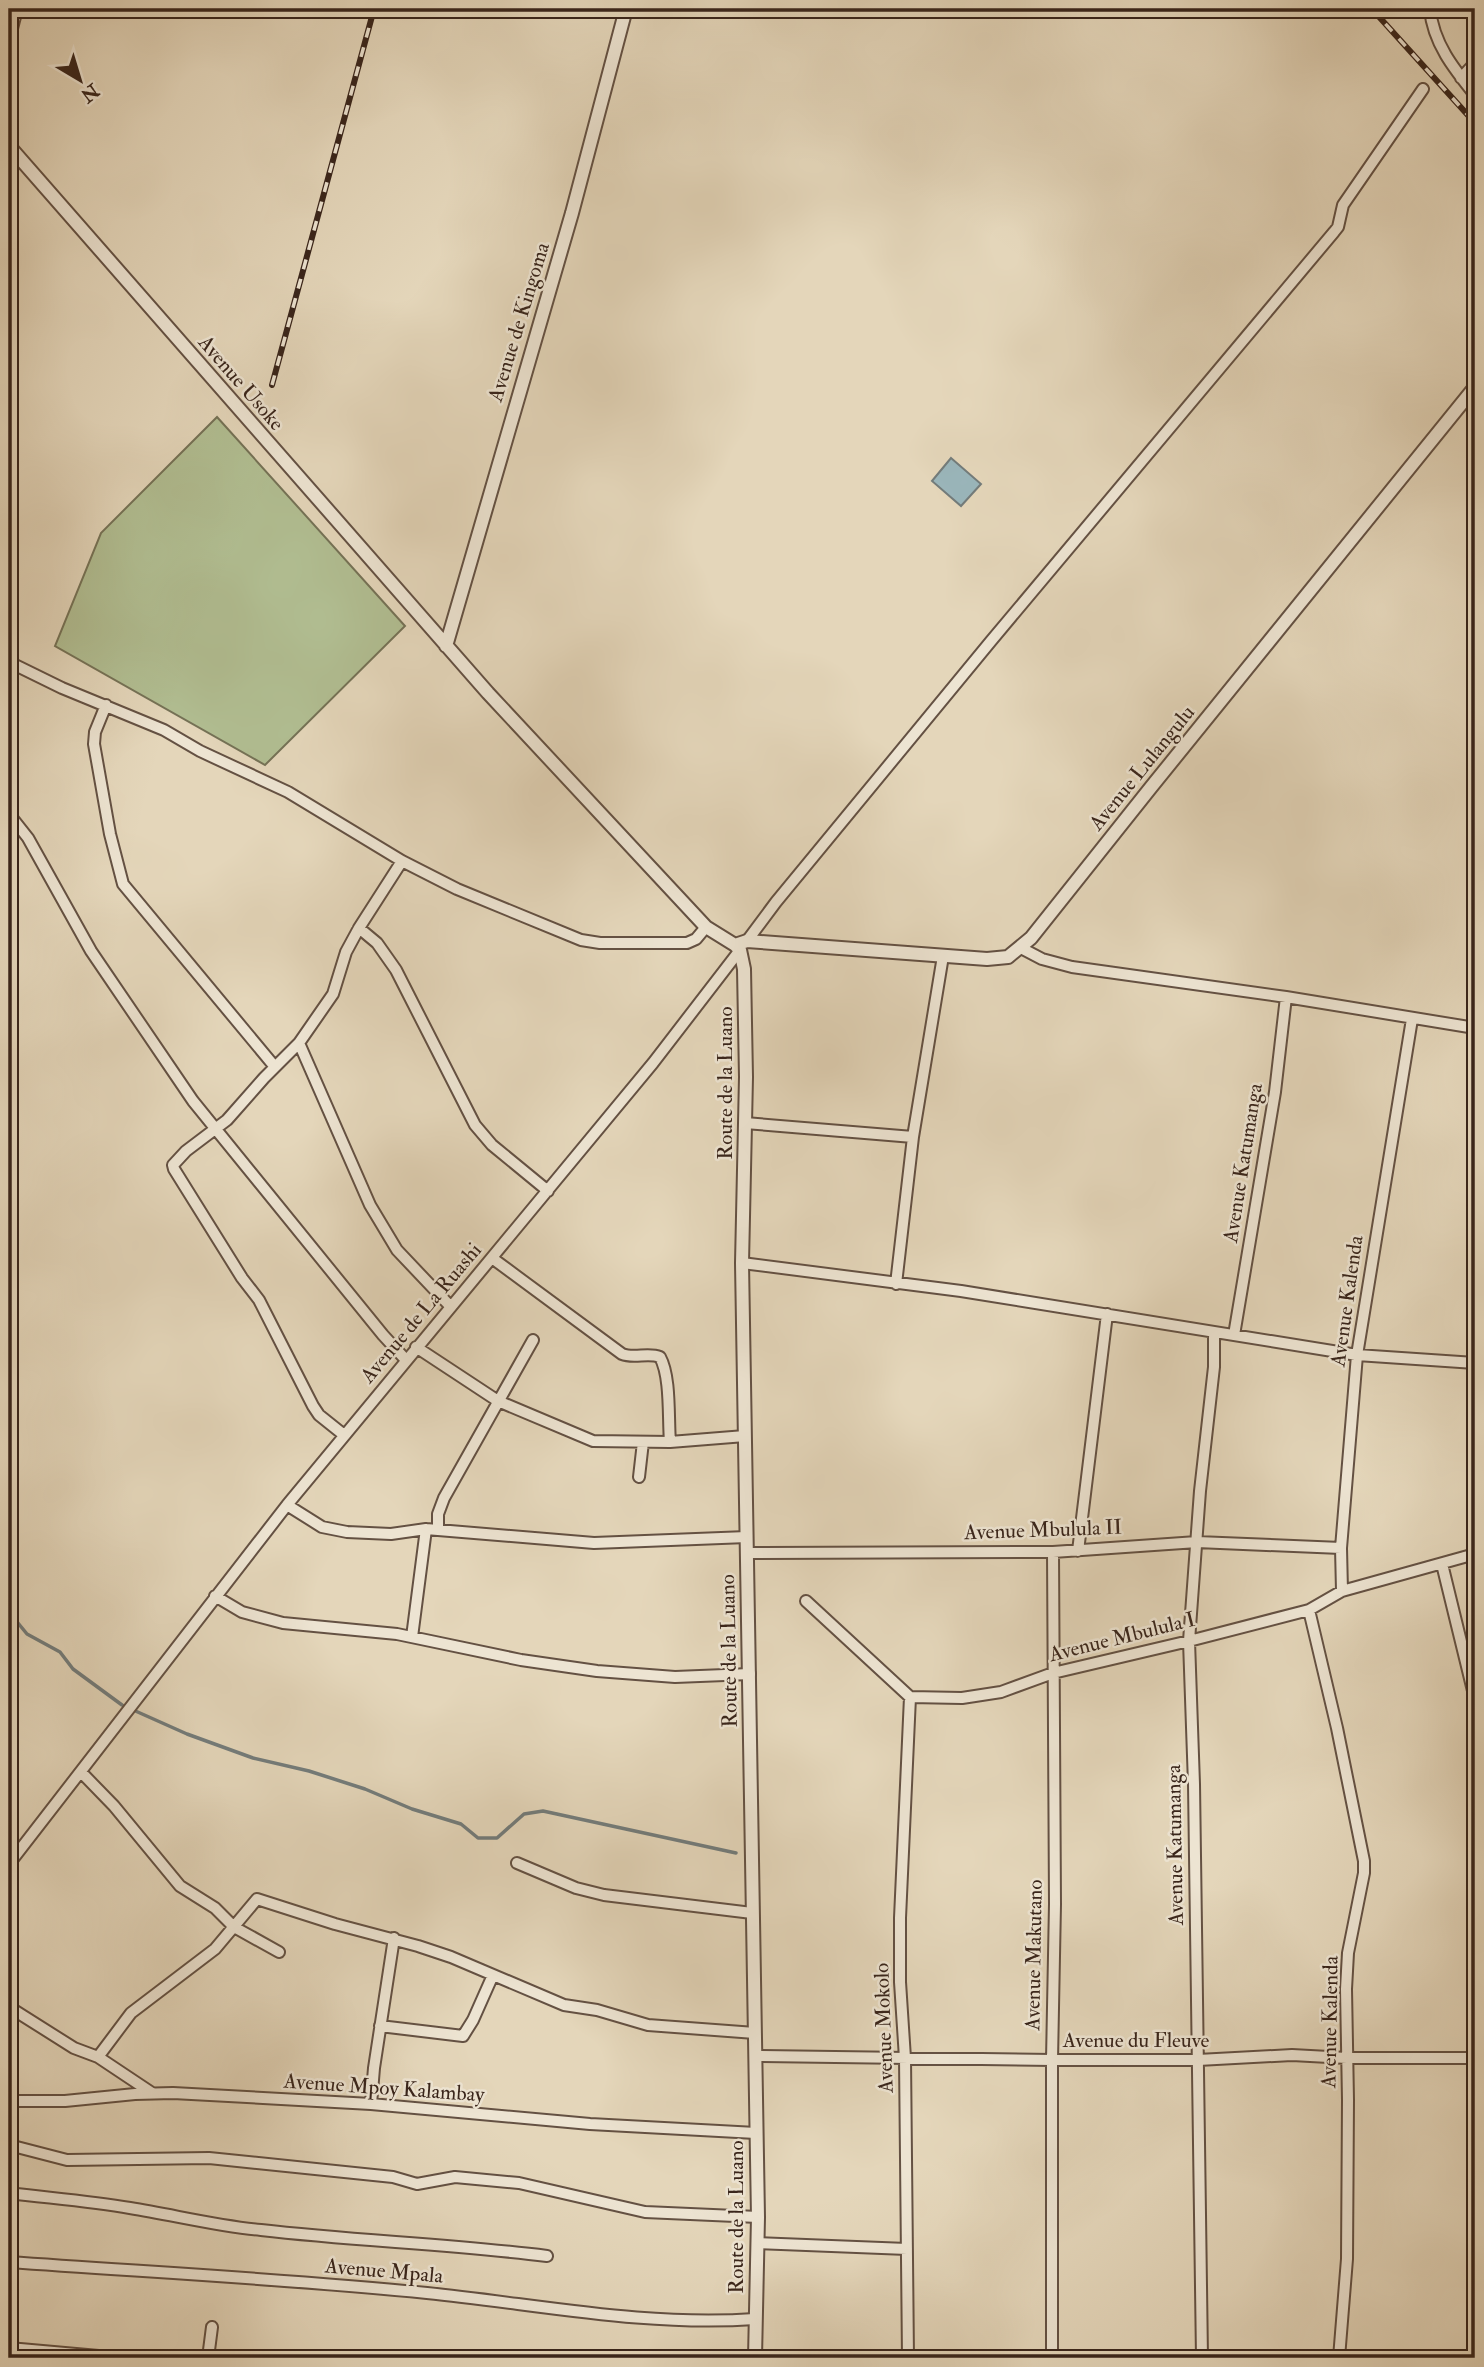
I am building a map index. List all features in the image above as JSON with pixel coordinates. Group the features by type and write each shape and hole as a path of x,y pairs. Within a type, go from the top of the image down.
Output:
{"street":[{"path":"9,36 16,9"},
{"name":"Avenue de Kingoma","path":"446,646 572,213 626,9"},
{"path":"1430,9 1441,49 1475,95"},
{"path":"1461,78 1475,63"},
{"name":"Avenue de La Ruashi","path":"9,1864 287,1505 653,1063 776,902 991,641 1335,232 1343,205 1423,89"},
{"name":"Avenue Usoke","path":"9,146 446,646 706,927 741,946"},
{"name":"Avenue Lulangulu","path":"1021,948 1475,387"},
{"path":"9,662 62,688 164,730 200,751 288,792 402,861 486,902 581,940 600,943 687,943 696,939 706,927"},
{"path":"106,705 95,732 94,744 116,861 123,884 275,1067"},
{"path":"9,814 29,838 103,970 192,1101 406,1360"},
{"path":"344,1435 319,1415 313,1406 259,1300 242,1278 174,1169 176,1160 233,1114 299,1043 333,994 346,952 402,861"},
{"path":"359,928 377,943 392,963 475,1125 492,1145 548,1191"},
{"path":"741,946 996,959 1009,957 1021,948 1042,959 1072,967 1475,1028"},
{"name":"Route de la Luano","path":"741,946 744,969 745,1123 742,1263 758,2217 755,2358"},
{"path":"896,1284 913,1137 943,956"},
{"name":"Avenue Katumanga","path":"1234,1335 1275,1092 1286,998"},
{"name":"Avenue Kalenda","path":"1342,1591 1341,1548 1357,1355 1412,1019"},
{"path":"299,1043 383,1229 397,1250 450,1307"},
{"path":"745,1123 913,1137"},
{"path":"492,1258 622,1354 660,1357 664,1367 670,1442"},
{"path":"742,1263 961,1291 1357,1355 1475,1363"},
{"path":"1078,1551 1107,1314"},
{"name":"Avenue Katumanga","path":"1202,2358 1199,2060 1189,1641 1214,1367 1214,1333"},
{"path":"438,1529 438,1514 444,1498 533,1340"},
{"path":"416,1348 498,1401 593,1441 670,1442 745,1436"},
{"path":"639,1477 643,1442"},
{"path":"287,1505 322,1527 335,1531 391,1534 426,1528 594,1543 747,1537"},
{"path":"412,1637 426,1528"},
{"name":"Avenue Mbulula II","path":"747,1553 1053,1552 1197,1542 1341,1548"},
{"name":"Avenue Makutano","path":"1052,2358 1055,1904 1053,1552"},
{"name":"Avenue Mbulula I","path":"910,1697 939,1699 982,1696 1021,1686 1054,1673 1309,1610 1342,1591 1475,1554"},
{"path":"1442,1564 1475,1699"},
{"path":"215,1596 242,1612 269,1620 412,1637 521,1660 597,1671 675,1676 750,1674"},
{"path":"806,1601 910,1697"},
{"name":"Avenue Kalenda","path":"1309,1610 1364,1861 1348,1953 1346,1989 1347,2259 1339,2358"},
{"name":"Avenue Mokolo","path":"908,2358 905,2058 900,1982 900,1918 910,1697"},
{"path":"81,1772 114,1806 180,1886 215,1908 234,1927 279,1952"},
{"path":"516,1863 576,1888 604,1895 752,1913"},
{"path":"99,2057 131,2013 212,1951 257,1899 451,1957 554,2001 648,2025 755,2034"},
{"path":"371,2104 394,1938"},
{"path":"380,2026 463,2036 493,1975"},
{"path":"9,2007 75,2048 99,2057 152,2094"},
{"name":"Avenue du Fleuve","path":"755,2056 1052,2060 1199,2060 1292,2055 1475,2058"},
{"name":"Avenue Mpoy Kalambay","path":"9,2101 65,2101 152,2094 371,2104 590,2124 756,2133"},
{"path":"9,2145 66,2160 222,2158 393,2177 417,2184 454,2177 519,2183 645,2212 758,2217"},
{"path":"9,2193 128,2207 199,2222 261,2230 547,2256"},
{"path":"757,2243 907,2249"},
{"name":"Avenue Mpala","path":"9,2262 425,2293 651,2318 755,2319"},
{"path":"208,2358 212,2327"},
{"path":"9,2348 121,2358"},
{"path":"157,2358 174,2358"}],"green space":[{"path":"217,417 405,626 265,765 55,646 101,533"}],"water":[{"path":"951,458 981,484 961,506 932,481"}],"waterway":[{"path":"9,1612 27,1634 60,1652 73,1669 122,1705 187,1734 253,1758 309,1771 461,1824 478,1838 497,1838 524,1814 543,1811 736,1853"}],"railway":[{"path":"272,385 374,9"},
{"path":"1372,9 1475,123"}]}
